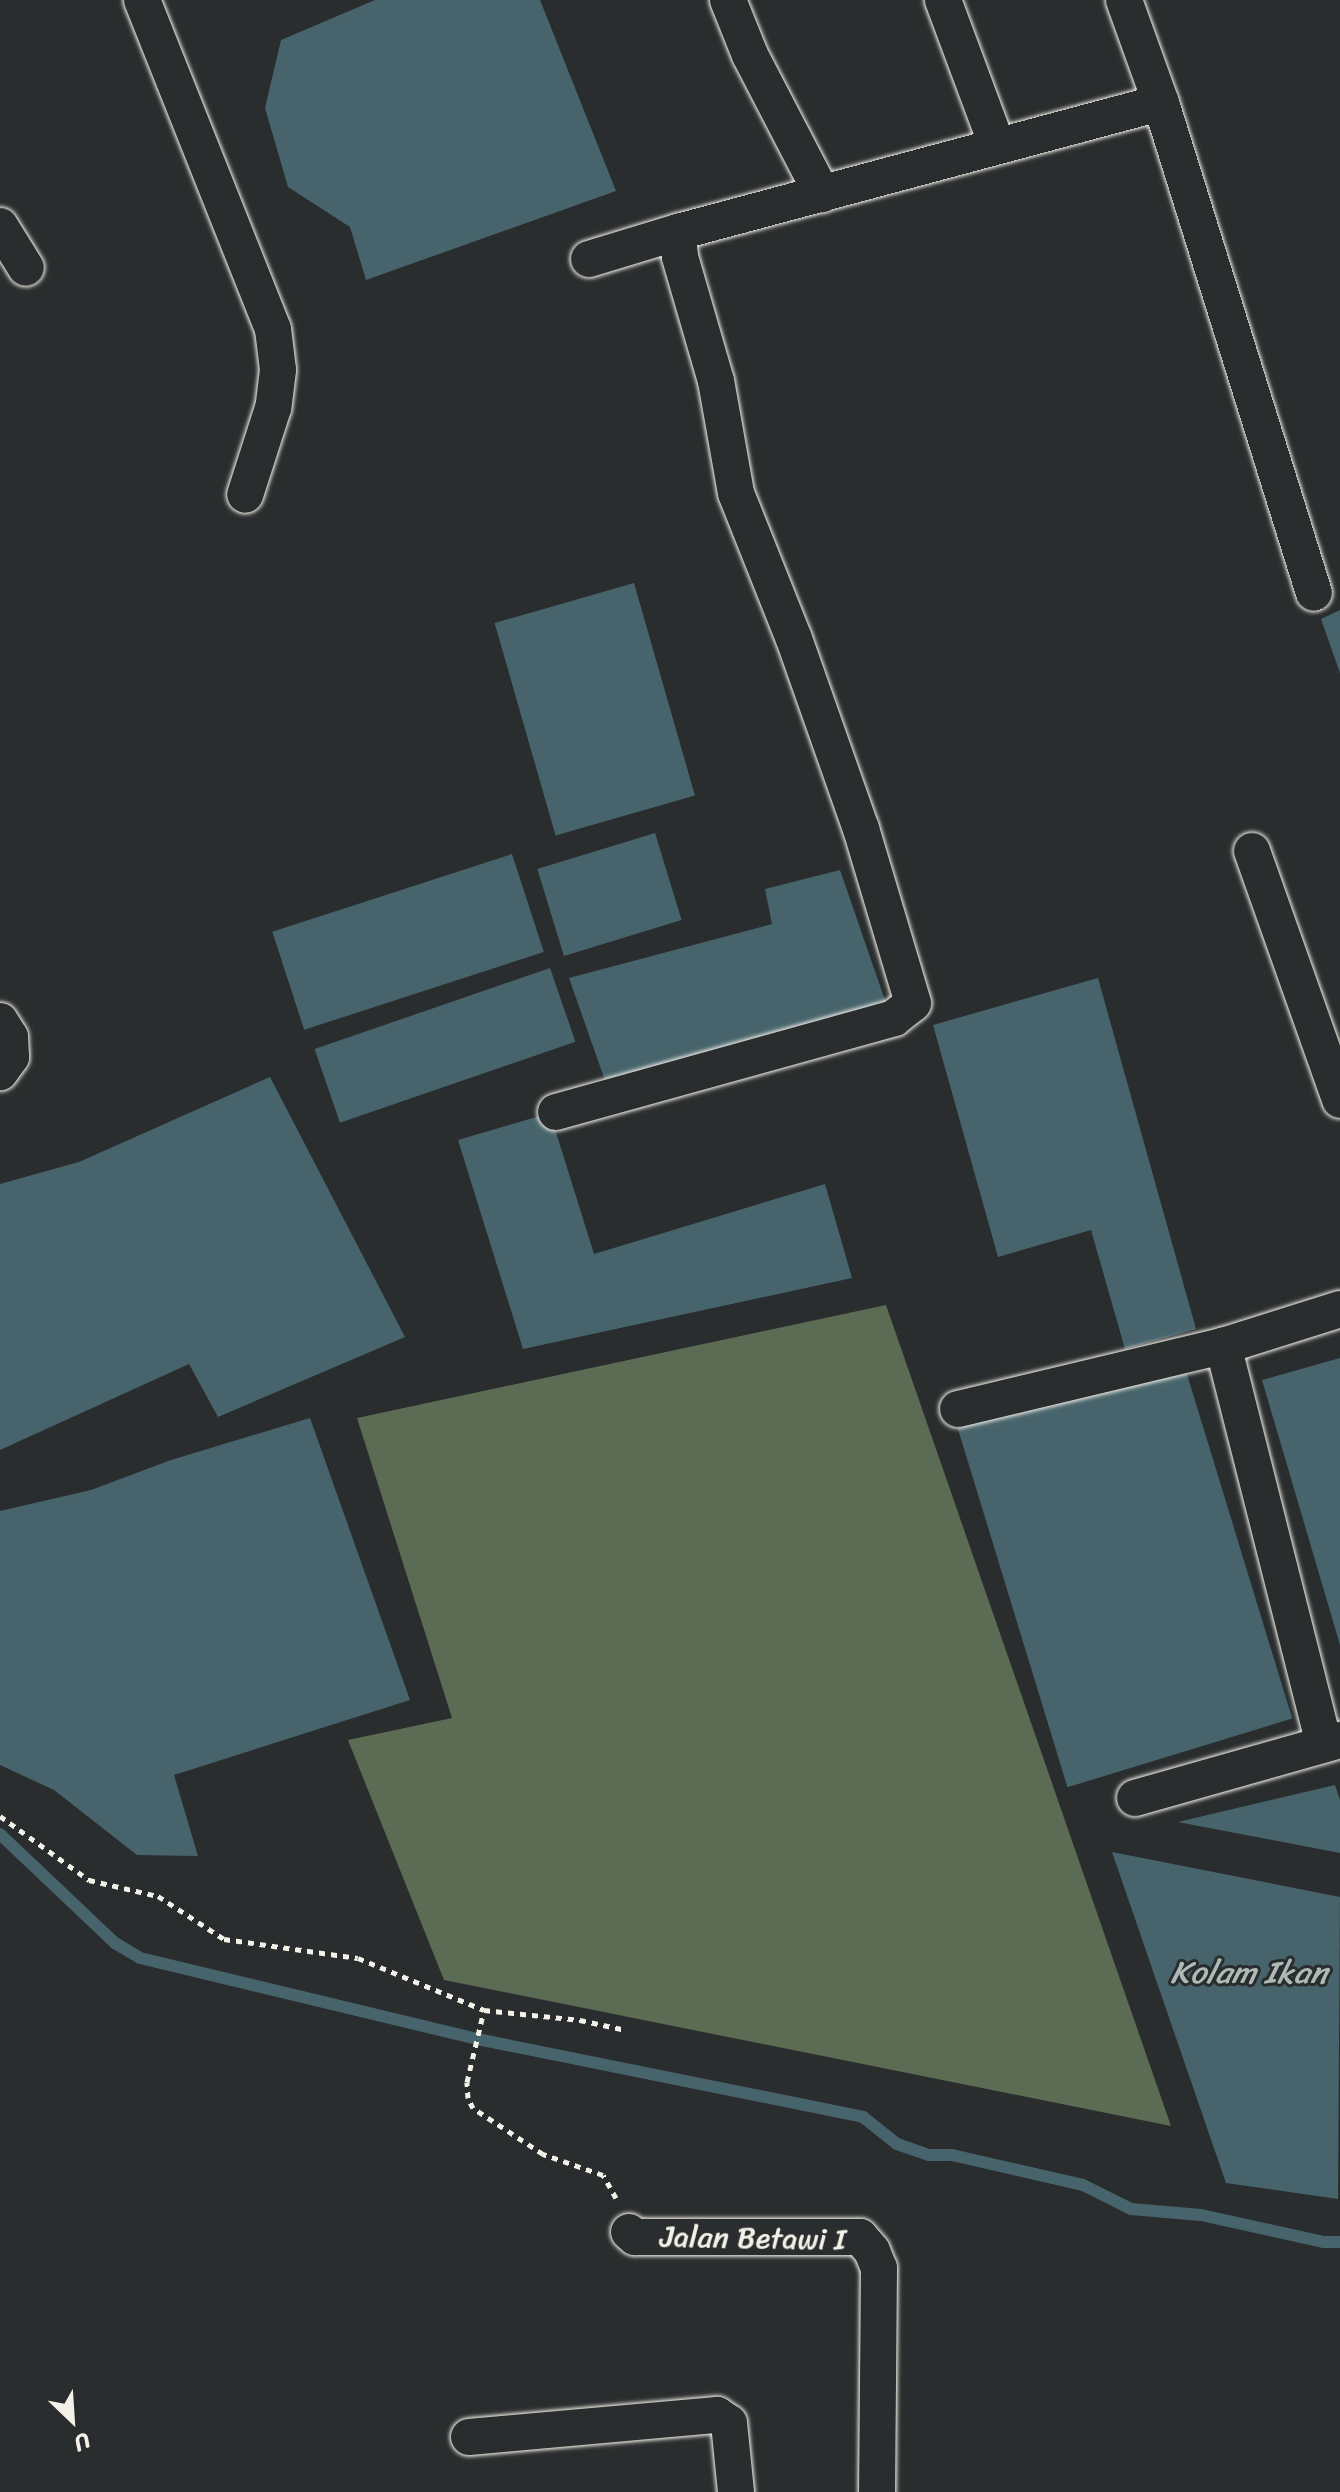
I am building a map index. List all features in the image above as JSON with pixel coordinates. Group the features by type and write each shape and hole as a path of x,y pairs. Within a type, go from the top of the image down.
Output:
{"street":[{"path":"142,0 273,329 278,370 273,408 245,495"},
{"path":"728,0 750,55 822,194"},
{"path":"943,0 997,145"},
{"path":"1124,0 1161,103 1314,593"},
{"path":"589,259 997,145 1161,103"},
{"path":"0,226 26,268"},
{"path":"556,1112 894,1018 913,1003 845,785 794,639 736,493 716,381 680,257 678,232"},
{"path":"1252,851 1340,1100"},
{"path":"0,1021 10,1037 11,1057 0,1072"},
{"path":"958,1409 1223,1346 1340,1309"},
{"path":"1135,1798 1332,1742 1223,1346"},
{"name":"Jalan Betawi I","path":"629,2232 635,2237 860,2237 872,2251 879,2268 877,2492"},
{"path":"469,2437 717,2415 729,2423 736,2492"}],"path":[{"path":"0,1816 89,1880 158,1896 224,1939 358,1958 484,2010 580,2020 626,2030"},
{"path":"484,2010 467,2082 468,2098 473,2108 543,2154 603,2175 614,2190 629,2232"}],"green space":[{"path":"886,1305 1171,2126 444,1980 348,1740 452,1718 357,1418"}],"water":[{"path":"375,0 540,0 616,191 366,280 350,227 288,187 265,108 281,40"},
{"path":"634,583 695,795 556,835 495,623"},
{"path":"1340,610 1340,673 1321,619"},
{"path":"655,833 682,920 564,956 537,869"},
{"path":"512,854 544,952 304,1030 272,932"},
{"path":"840,870 887,1006 608,1089 569,978 772,924 765,889"},
{"path":"550,968 575,1042 340,1123 315,1049"},
{"path":"1098,978 1196,1329 1125,1349 1091,1230 998,1257 933,1025"},
{"path":"270,1077 405,1337 218,1417 189,1364 0,1450 0,1184 79,1162"},
{"path":"550,1113 594,1254 825,1184 852,1278 523,1349 458,1140"},
{"path":"1182,1358 1292,1719 1067,1787 957,1427"},
{"path":"1340,1358 1340,1645 1262,1380"},
{"path":"310,1418 410,1700 174,1775 198,1856 137,1855 54,1790 0,1765 0,1511 91,1490 171,1460"},
{"path":"1335,1785 1340,1800 1340,1853 1178,1822"},
{"name":"Kolam Ikan","path":"1112,1852 1340,1897 1338,2199 1226,2183"}],"waterway":[{"path":"0,1834 115,1943 140,1958 477,2039 863,2117 897,2144 929,2155 952,2155 1083,2185 1131,2209 1201,2215 1324,2242 1340,2242"}]}
